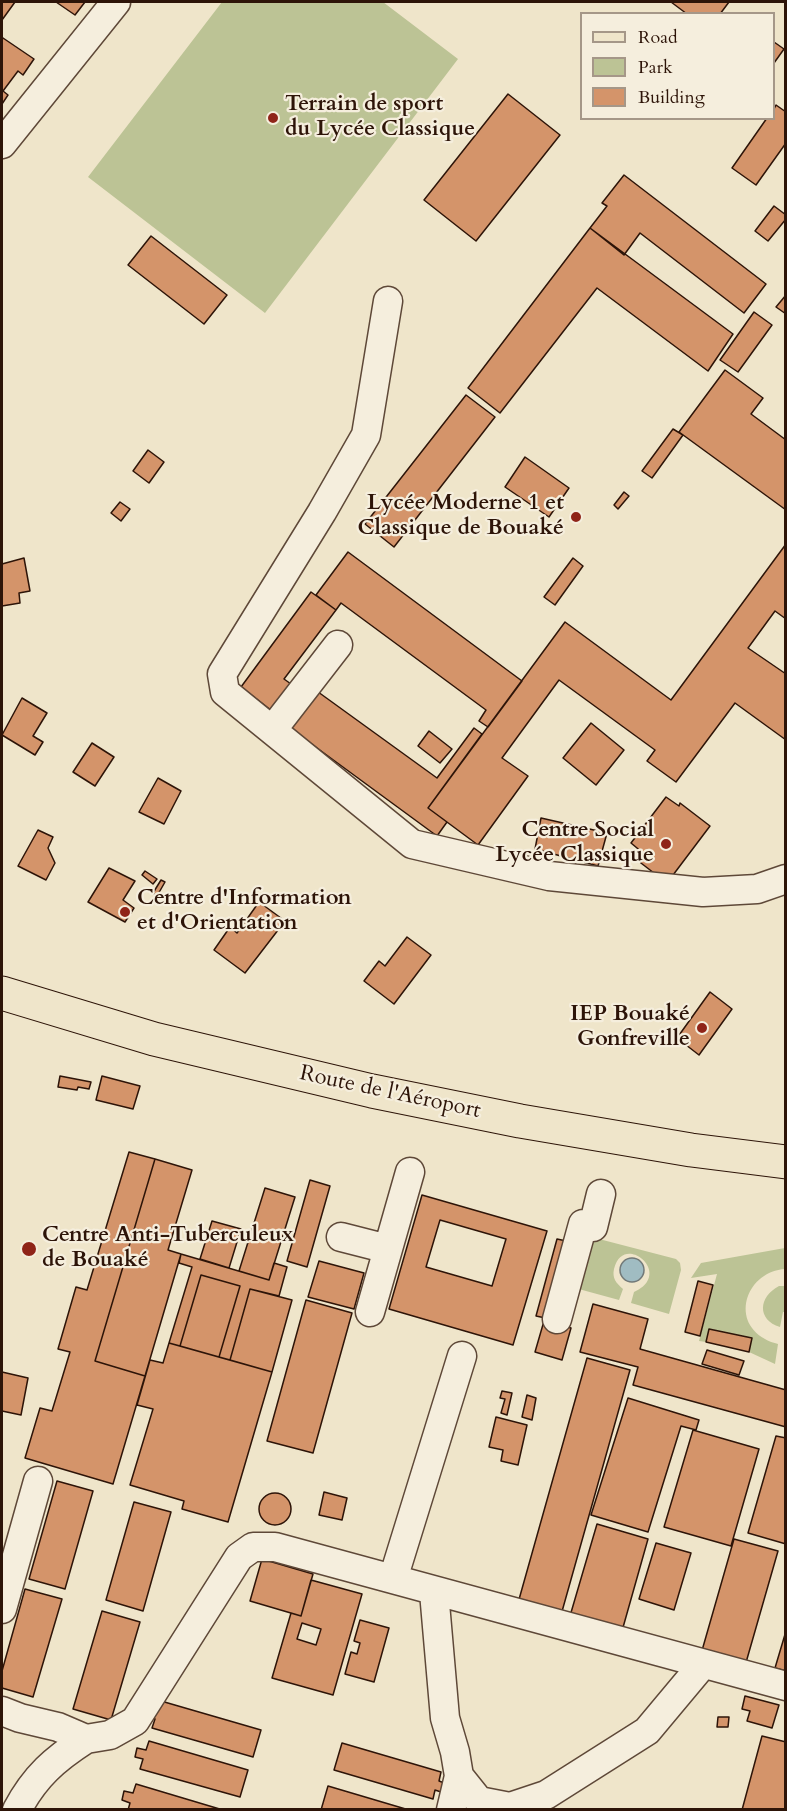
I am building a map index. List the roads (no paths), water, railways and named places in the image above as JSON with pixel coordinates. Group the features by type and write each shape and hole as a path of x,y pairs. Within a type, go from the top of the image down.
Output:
{"main road":[{"name":"Route de l'Aéroport","path":"2,993 154,1039 372,1091 520,1122 691,1150 786,1162"}],"street":[{"path":"2,144 116,2"},
{"path":"388,301 366,435 322,512 222,674 225,692 412,844 549,876 703,892 757,890 786,879"},
{"path":"273,729 338,645"},
{"path":"370,1312 410,1172"},
{"path":"556,1319 601,1194"},
{"path":"341,1238 388,1249"},
{"path":"393,1579 462,1356"},
{"path":"2,1609 38,1481"},
{"path":"17,1809 36,1780 57,1757 86,1738 110,1735 135,1721 239,1557 253,1547 275,1547 786,1686"},
{"path":"434,1592 445,1718 459,1776 450,1809"},
{"path":"459,1776 479,1802 510,1807 546,1795 647,1731 703,1664"},
{"path":"2,1711 58,1727 86,1738"}],"water":[{"path":"632,1258 640,1262 644,1270 640,1278 632,1282 624,1278 620,1270 624,1262"}],"place":[{"name":"Terrain de sport du Lycée Classique","path":"273,118"},
{"name":"Lycée Moderne 1 et Classique de Bouaké","path":"576,517"},
{"name":"Centre Social Lycée Classique","path":"666,844"},
{"name":"Centre d'Information et d'Orientation","path":"125,912"},
{"name":"IEP Bouaké Gonfreville","path":"702,1028"},
{"name":"Centre Anti-Tuberculeux de Bouaké","path":"29,1249"}]}
